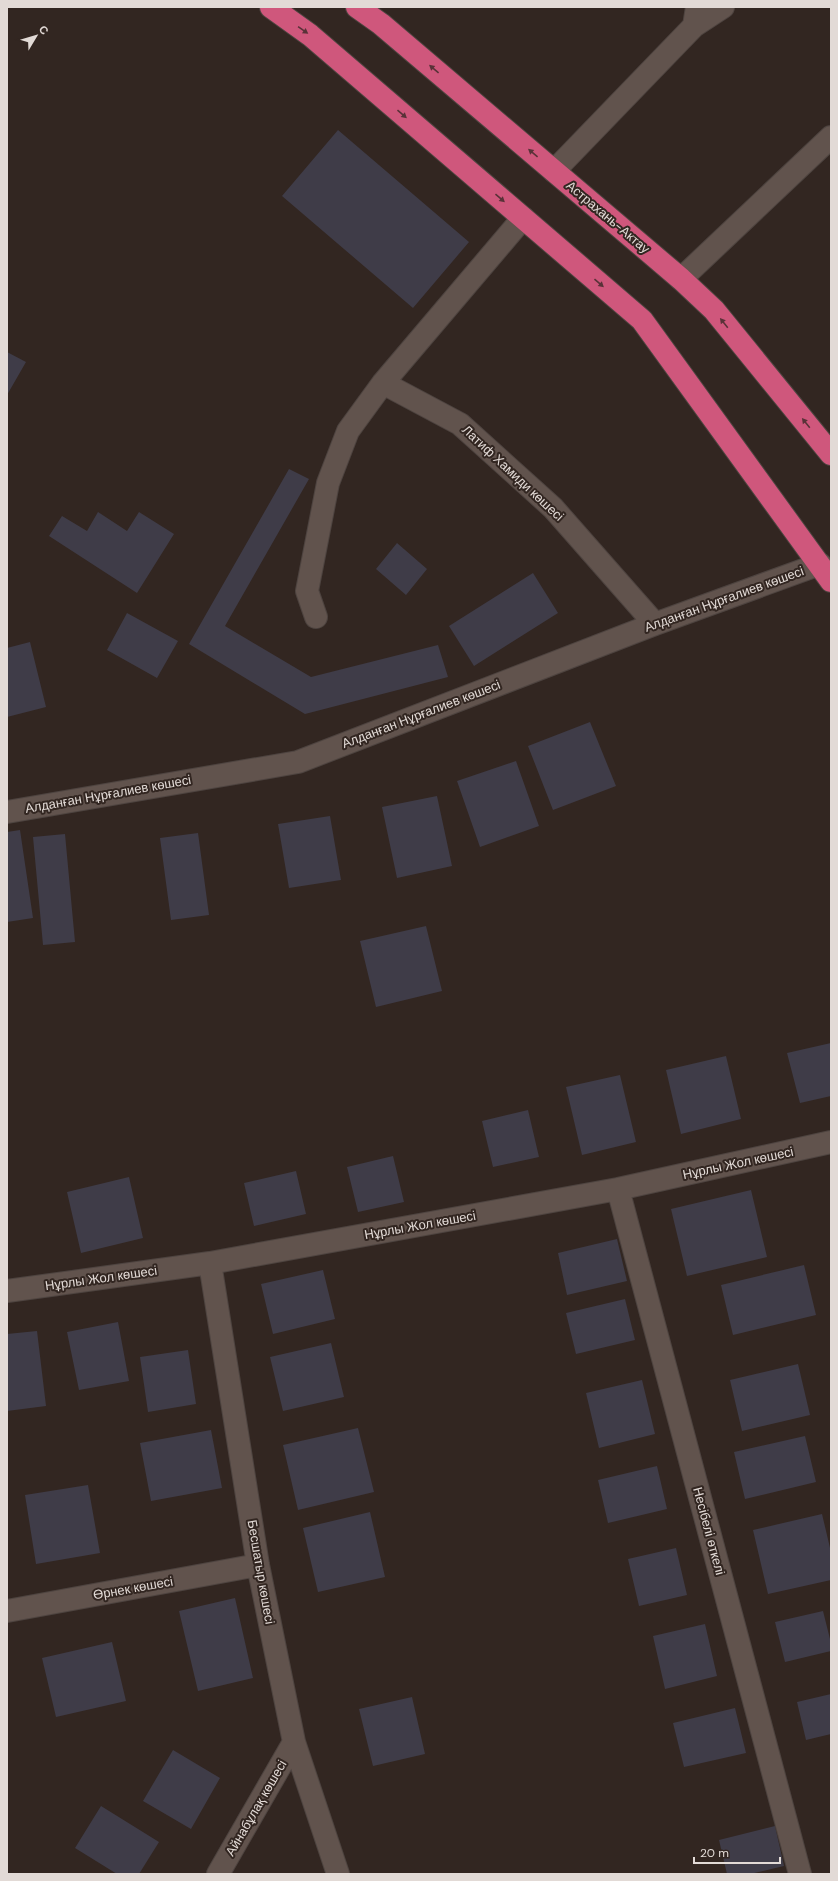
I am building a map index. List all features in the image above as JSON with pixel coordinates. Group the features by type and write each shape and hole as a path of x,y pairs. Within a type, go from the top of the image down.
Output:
{"highway":[{"path":"271,7 310,34 642,320 826,572"},
{"name":"Астрахань-Актау","path":"357,7 381,24 681,279 714,310 831,454"}],"street":[{"path":"554,171 696,17 724,7"},
{"path":"681,279 831,137"},
{"path":"316,617 307,591 328,483 348,431 383,383 523,218"},
{"name":"Латиф Хамиди көшесі","path":"383,383 460,424 553,508 655,624"},
{"name":"Алданған Нұрғалиев көшесі","path":"7,812 298,762 655,624 826,572"},
{"name":"Нұрлы Жол көшесі","path":"7,1291 210,1263 618,1189 831,1142"},
{"name":"Несібелі өткелі","path":"618,1189 800,1874"},
{"name":"Бесшатыр көшесі","path":"210,1263 258,1565 294,1742 338,1874"},
{"name":"Өрнек көшесі","path":"7,1611 258,1565"},
{"name":"Айнабұлақ көшесі","path":"218,1874 294,1742"}],"building":[{"path":"338,130 469,242 413,308 282,196"},
{"path":"7,352 26,362 7,395"},
{"path":"289,469 309,479 225,626 311,677 438,645 448,677 305,714 189,644"},
{"path":"98,512 127,531 139,512 174,534 137,593 49,536 62,516 87,531"},
{"path":"397,543 427,569 406,595 376,569"},
{"path":"533,573 558,613 474,666 449,626"},
{"path":"127,613 178,641 157,678 107,650"},
{"path":"30,642 46,707 7,717 7,648"},
{"path":"590,722 616,786 553,810 528,746"},
{"path":"516,761 539,826 480,847 457,781"},
{"path":"437,796 452,866 397,878 382,807"},
{"path":"330,816 341,880 289,888 278,824"},
{"path":"20,830 33,918 7,922 7,832"},
{"path":"198,833 209,915 171,920 160,838"},
{"path":"65,834 75,942 43,945 33,837"},
{"path":"426,926 442,991 376,1007 360,941"},
{"path":"831,1043 831,1096 800,1103 787,1053"},
{"path":"726,1056 741,1119 681,1134 666,1070"},
{"path":"620,1075 636,1142 582,1155 566,1087"},
{"path":"528,1110 539,1157 493,1167 482,1121"},
{"path":"393,1156 404,1202 358,1212 347,1167"},
{"path":"296,1171 306,1214 254,1226 244,1183"},
{"path":"129,1177 143,1238 81,1253 67,1192"},
{"path":"751,1190 767,1257 687,1276 671,1209"},
{"path":"617,1239 627,1281 567,1295 558,1253"},
{"path":"804,1265 816,1315 733,1335 721,1285"},
{"path":"323,1270 335,1319 273,1334 261,1284"},
{"path":"625,1299 635,1340 576,1354 566,1313"},
{"path":"118,1322 129,1381 79,1390 67,1332"},
{"path":"37,1331 46,1406 7,1411 7,1334"},
{"path":"331,1343 344,1397 283,1411 270,1357"},
{"path":"188,1350 196,1404 148,1412 140,1357"},
{"path":"798,1364 810,1415 742,1431 730,1380"},
{"path":"642,1380 655,1434 599,1448 586,1393"},
{"path":"358,1428 374,1492 298,1510 283,1445"},
{"path":"211,1430 222,1488 151,1501 140,1443"},
{"path":"805,1436 816,1482 745,1499 734,1452"},
{"path":"657,1466 667,1509 608,1523 598,1480"},
{"path":"88,1485 100,1553 36,1564 25,1495"},
{"path":"370,1512 385,1577 318,1592 303,1528"},
{"path":"822,1514 831,1552 831,1580 768,1594 753,1530"},
{"path":"676,1548 687,1595 639,1606 628,1559"},
{"path":"235,1598 253,1678 198,1691 179,1611"},
{"path":"823,1611 831,1643 831,1651 785,1662 775,1622"},
{"path":"705,1624 717,1676 665,1689 653,1636"},
{"path":"112,1642 126,1701 56,1717 42,1658"},
{"path":"831,1694 831,1734 806,1740 797,1702"},
{"path":"412,1697 425,1754 373,1766 359,1709"},
{"path":"735,1708 746,1753 684,1767 673,1723"},
{"path":"173,1750 220,1778 191,1829 143,1801"},
{"path":"101,1806 159,1842 139,1874 117,1874 75,1848"},
{"path":"775,1826 784,1866 750,1874 727,1874 719,1840"}]}
